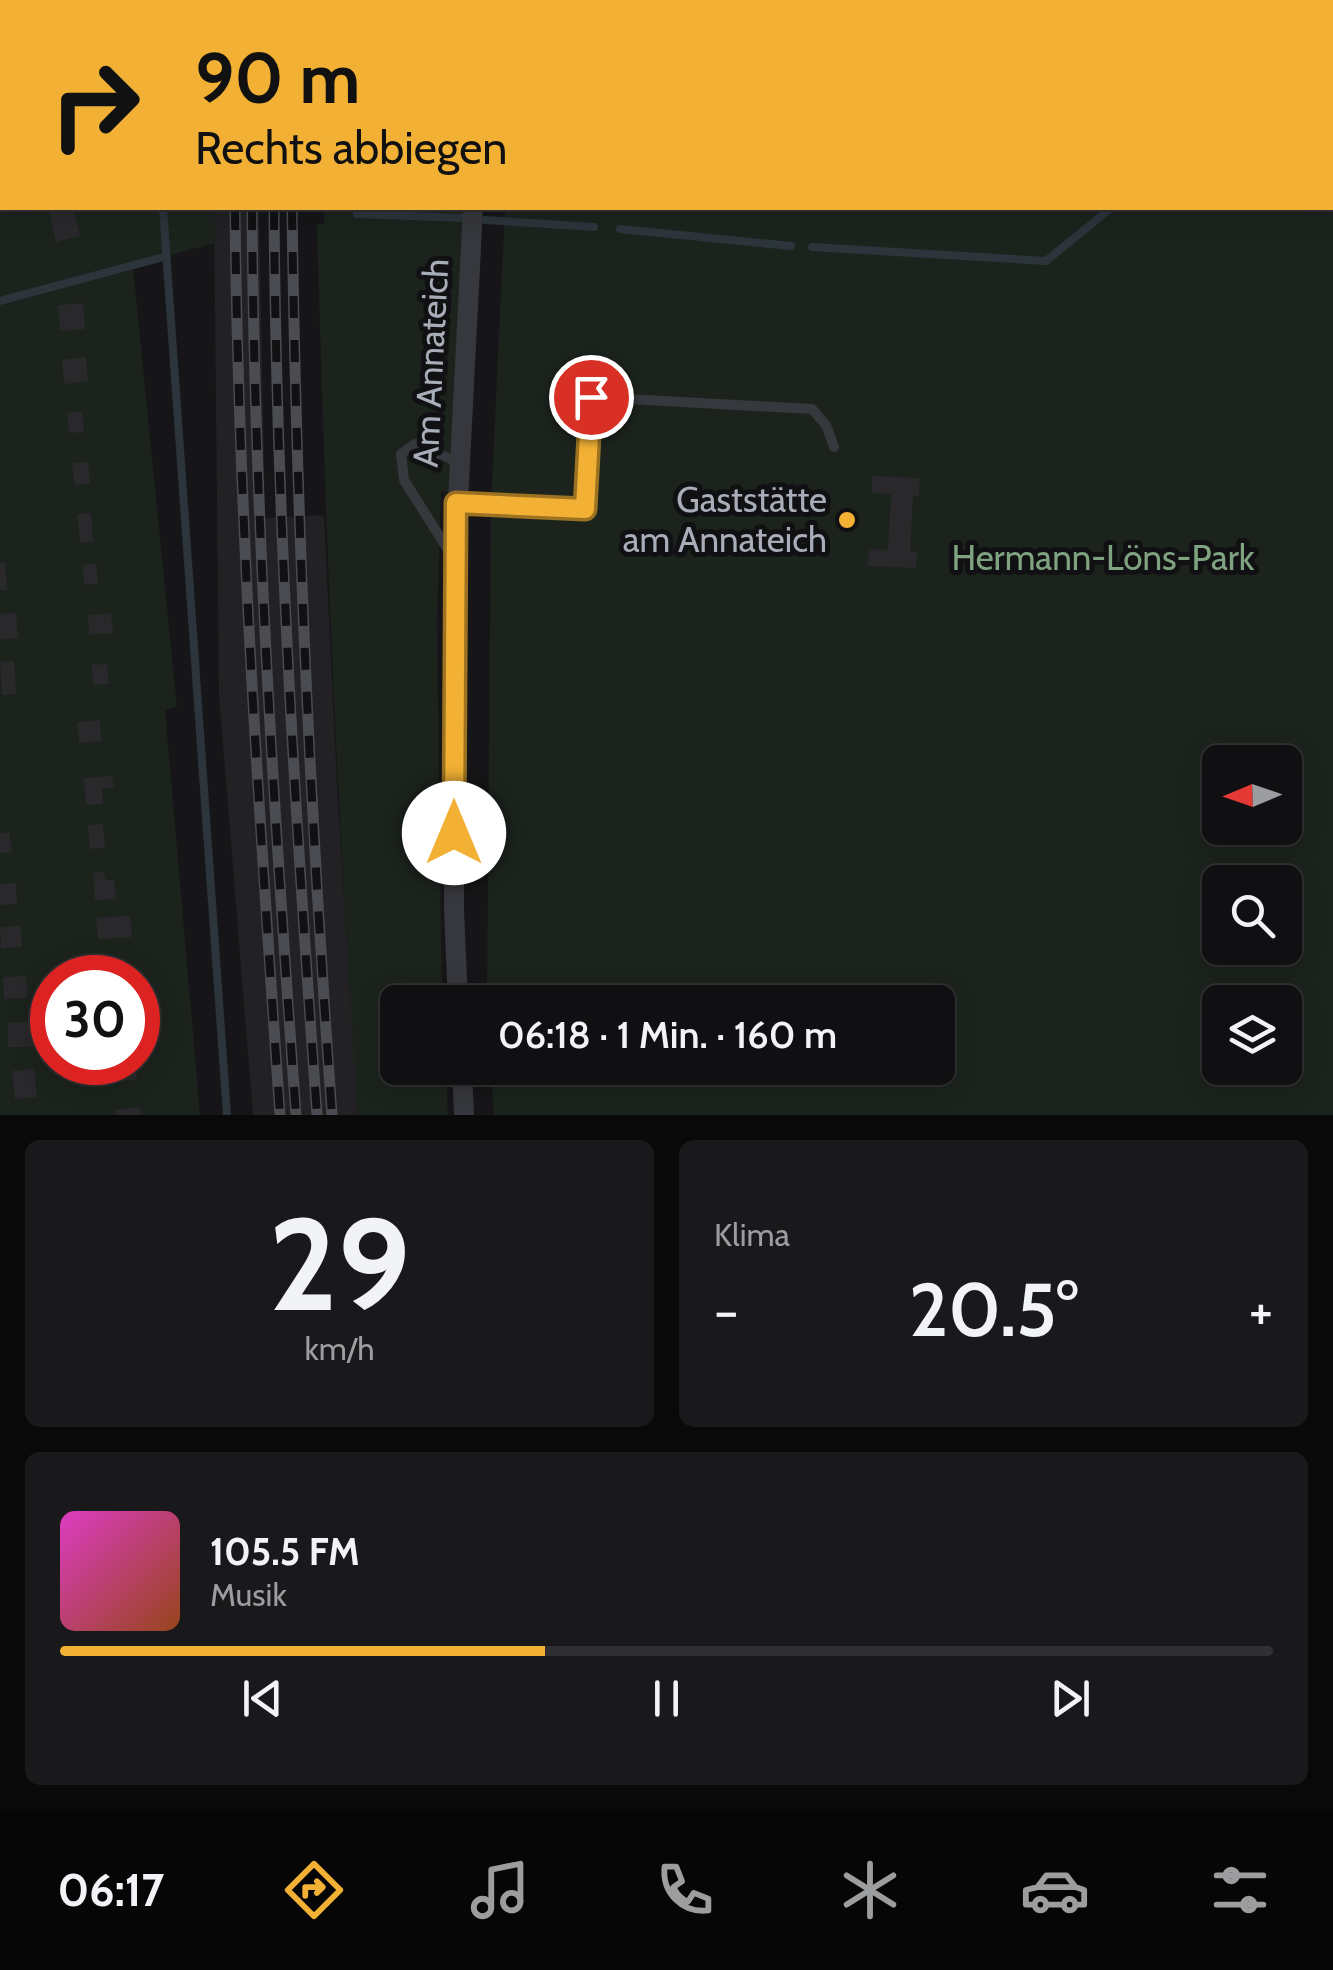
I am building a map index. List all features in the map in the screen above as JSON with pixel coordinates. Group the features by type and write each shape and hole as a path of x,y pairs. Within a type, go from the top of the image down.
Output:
{"street":[{"name":"Am Annateich","path":"457,985 454,910 456,503 473,210"},
{"path":"463,1085 464,1115"}],"lane":[{"path":"456,503 585,509 591,397 812,409 826,425 834,447"},
{"path":"455,561 404,480 401,454 416,444 458,462"}],"shaded area":[{"path":"214,210 259,210 265,518 324,515 358,1115 253,1115 219,694"}],"green space":[{"path":"0,210 214,210 214,243 133,266 177,707 165,710 200,1115 0,1115"},
{"path":"324,210 481,210 459,492 441,492 437,623 442,985 380,985 380,1085 447,1085 448,1115 358,1115 328,559 317,225 324,223"},
{"name":"Hermann-Löns-Park","path":"505,210 1333,210 1333,1115 494,1115 492,1085 955,1085 955,985 487,985 491,504"}],"building":[{"path":"74,210 80,236 56,242 49,212"},
{"path":"83,303 85,329 60,331 58,305"},
{"path":"86,357 88,381 64,384 62,360"},
{"path":"82,411 84,432 69,433 67,413"},
{"path":"88,462 90,483 75,485 72,463"},
{"path":"872,476 920,478 919,496 913,496 910,551 917,552 916,568 868,566 869,549 888,550 891,494 872,493"},
{"path":"91,513 93,541 80,543 77,514"},
{"path":"0,563 5,563 7,590 0,590"},
{"path":"96,564 98,584 84,585 83,565"},
{"path":"16,613 18,638 0,639 0,614"},
{"path":"111,613 113,633 89,635 88,615"},
{"path":"14,661 16,694 2,695 0,662"},
{"path":"107,664 109,684 93,685 92,665"},
{"path":"100,720 101,741 79,743 77,722"},
{"path":"112,776 114,787 102,788 103,804 86,805 84,778"},
{"path":"103,824 105,848 90,849 88,825"},
{"path":"9,832 12,852 0,853 0,833"},
{"path":"104,872 106,880 114,880 116,899 95,900 93,873"},
{"path":"16,883 17,904 0,905 0,884"},
{"path":"130,916 132,937 98,939 96,918"},
{"path":"21,926 22,947 1,948 0,927"},
{"path":"26,976 27,998 4,999 3,977"},
{"path":"8,1022 30,1022 30,1047 8,1047"},
{"path":"30,1069 30,1085 36,1085 37,1097 15,1099 12,1071"},
{"path":"140,1107 141,1115 116,1115 115,1110"}],"waterway":[{"path":"163,210 227,1115"},
{"path":"812,247 1046,261 1109,210"},
{"path":"357,214 464,218"},
{"path":"485,220 594,227"},
{"path":"620,229 791,246"},
{"path":"0,301 164,257"}],"railway":[{"path":"235,210 245,549 280,1115"},
{"path":"252,210 266,662 296,1115"},
{"path":"274,210 288,662 317,1115"},
{"path":"292,210 305,662 332,1115"}],"place":[{"name":"Gaststätte am Annateich","path":"847,520"}],"route":[{"path":"454,833 456,503 585,509 591,397"}]}
